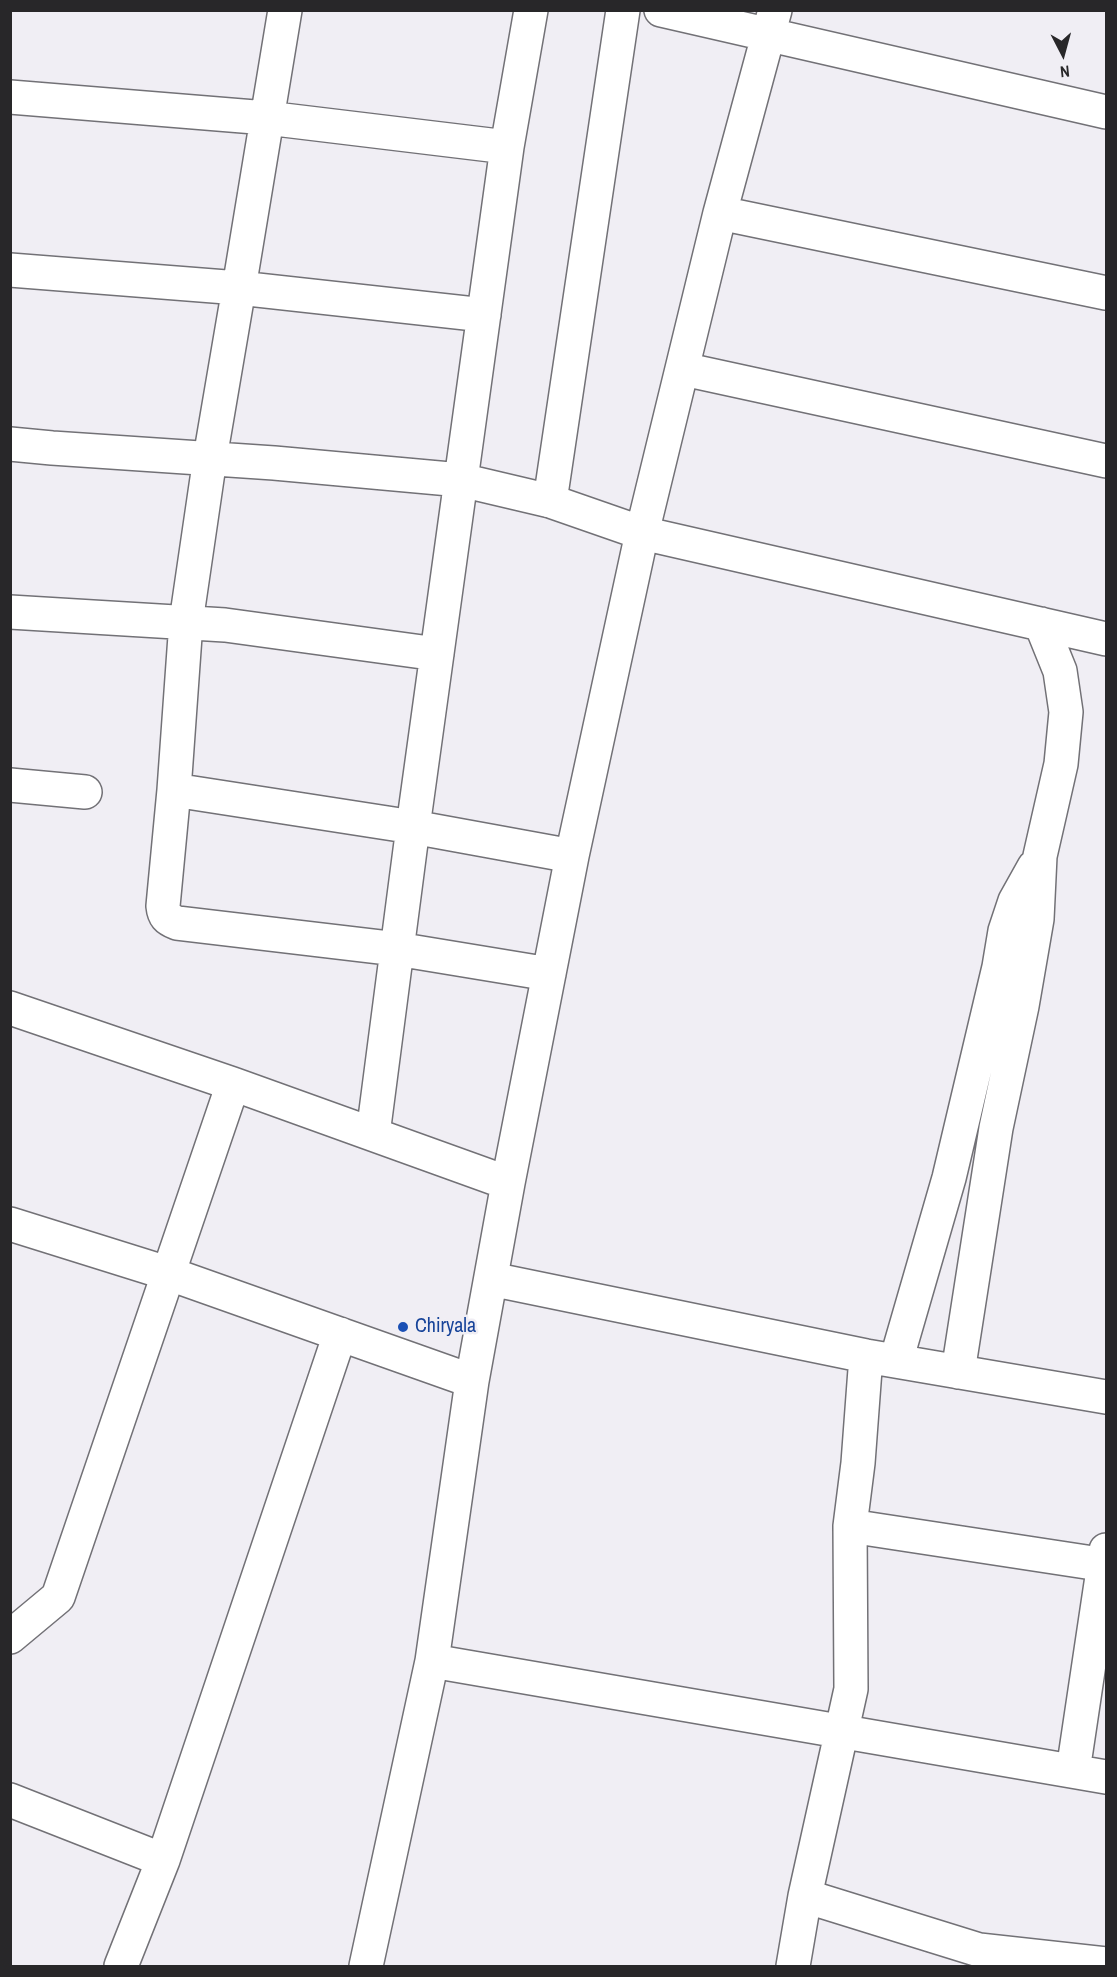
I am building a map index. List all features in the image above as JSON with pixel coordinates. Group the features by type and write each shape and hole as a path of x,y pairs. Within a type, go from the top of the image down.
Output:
{"street":[{"path":"285,10 210,459 186,622 164,914 168,920 177,923 396,950 549,974"},
{"path":"373,1134 396,950 507,147 531,10"},
{"path":"550,501 623,10"},
{"path":"671,12 771,23 1107,112"},
{"path":"366,1966 432,1660 472,1382 508,1183 572,856 642,533 720,213 771,23"},
{"path":"10,98 267,118 507,147"},
{"path":"720,213 1107,293"},
{"path":"10,270 239,288 484,315"},
{"path":"683,369 1107,461"},
{"path":"10,444 461,480 550,501 642,533 1107,639"},
{"path":"10,612 225,625 437,654"},
{"path":"958,1372 996,1128 1022,1006 1036,919 1040,856 1061,764 1066,712 1060,671 1041,624"},
{"path":"10,785 85,792"},
{"path":"174,790 413,826 572,856"},
{"path":"793,1966 805,1896 851,1689 850,1526 858,1463 881,1358 950,1178 999,967 1005,931 1015,902 1040,856"},
{"path":"10,1008 233,1084 508,1183"},
{"path":"10,1636 58,1597 233,1084"},
{"path":"10,1224 170,1274 472,1382"},
{"path":"490,1279 881,1358 1107,1397"},
{"path":"121,1966 163,1860 340,1334"},
{"path":"850,1526 1106,1560 1073,1771"},
{"path":"432,1660 1107,1776"},
{"path":"10,1800 163,1860"},
{"path":"805,1896 979,1950 1107,1964"}],"place":[{"name":"Chiryala","path":"403,1327"}]}
